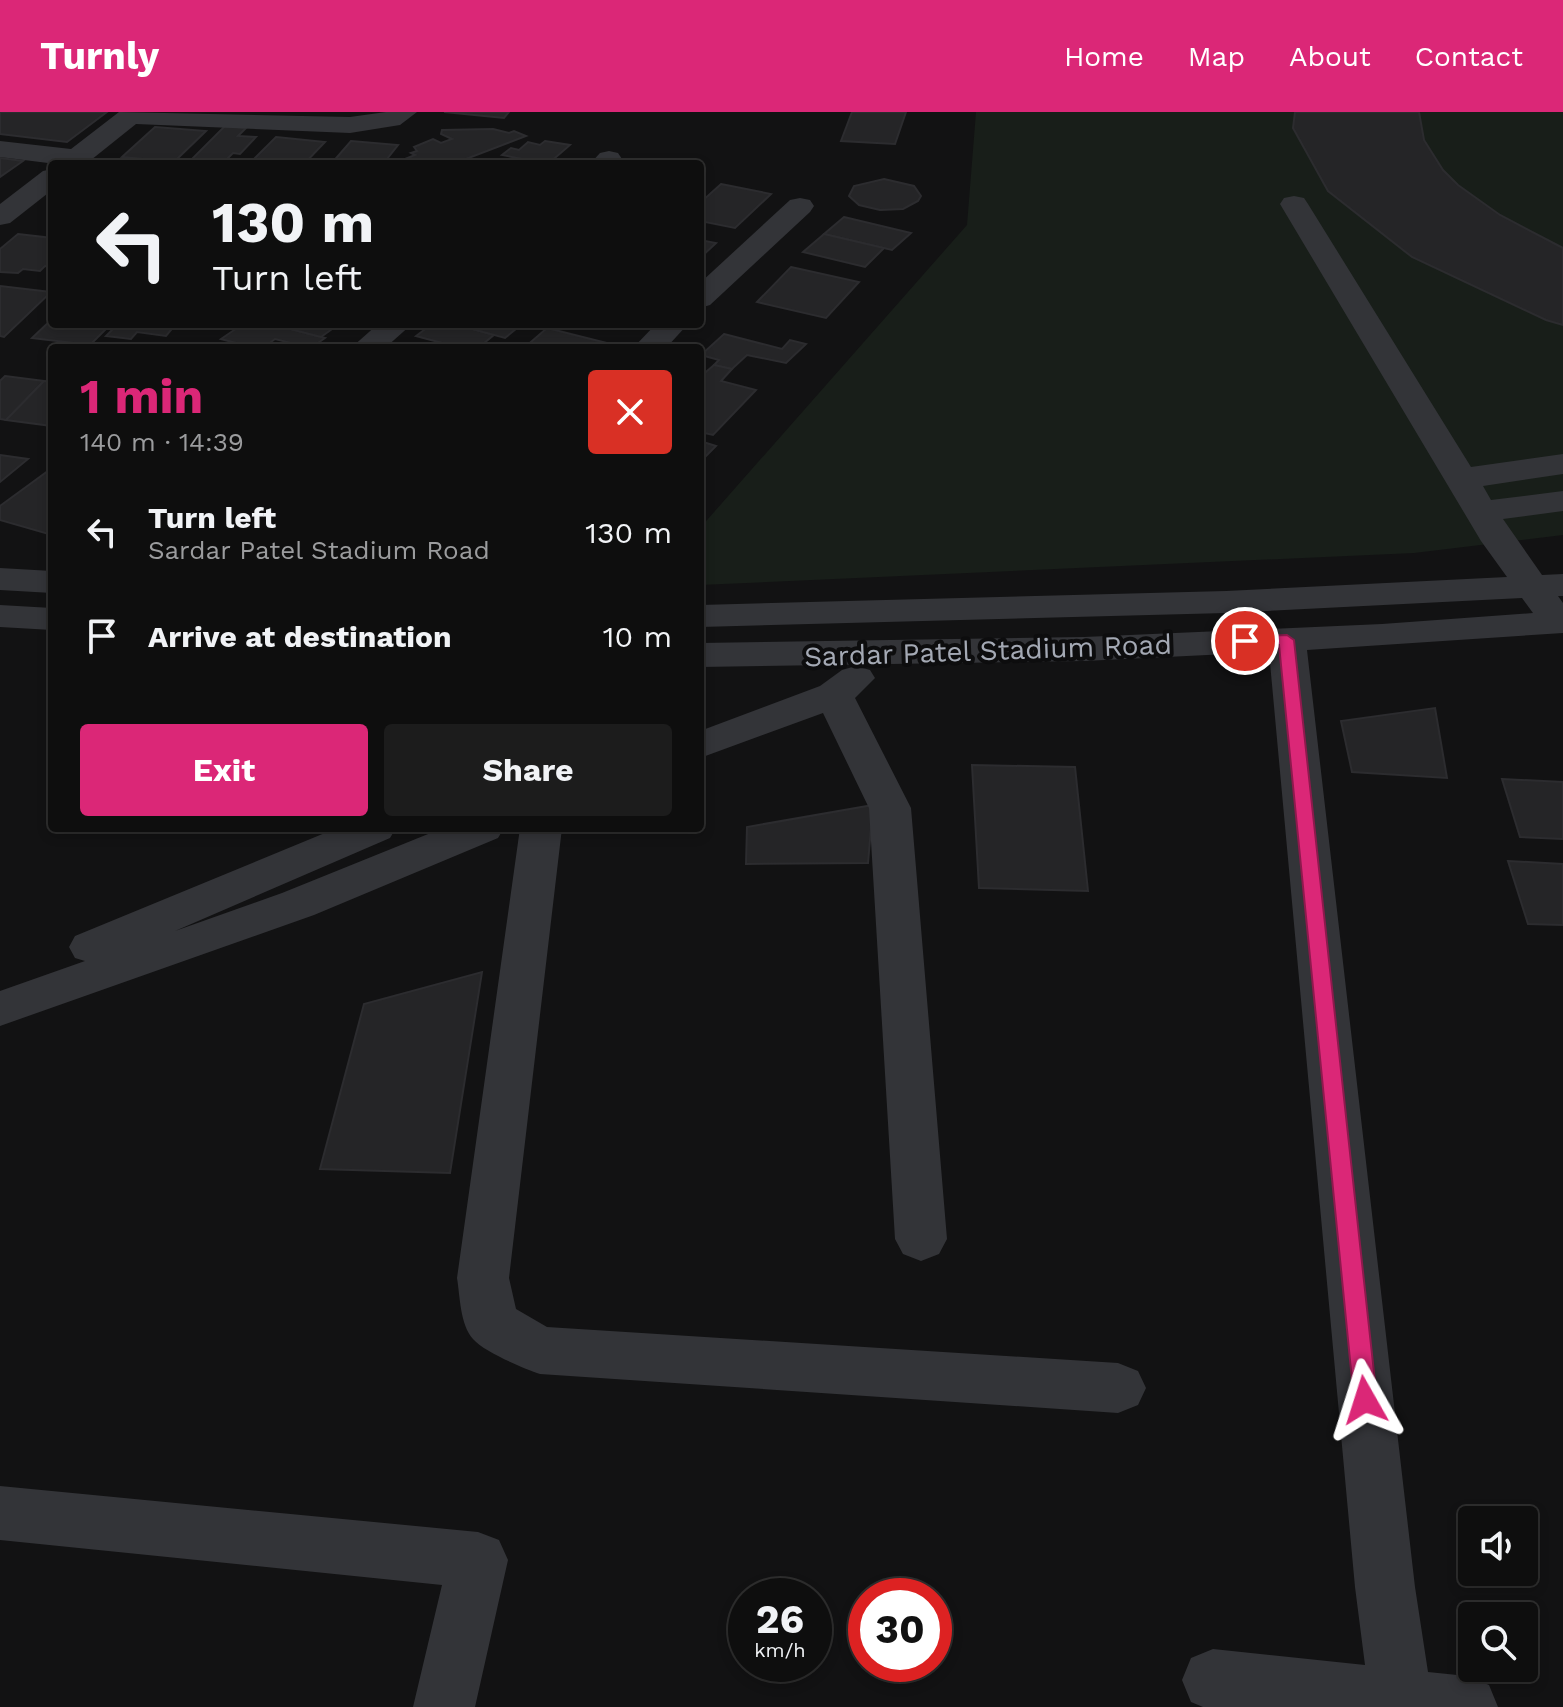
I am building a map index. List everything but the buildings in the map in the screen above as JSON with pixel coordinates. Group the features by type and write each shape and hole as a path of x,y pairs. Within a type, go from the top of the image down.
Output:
{"street":[{"path":"75,160 132,114 350,125 391,120 404,112"},
{"path":"0,149 68,160"},
{"path":"0,217 48,180"},
{"path":"1294,204 1482,511 1548,586 1562,626"},
{"path":"704,295 800,206"},
{"path":"371,344 392,328"},
{"path":"652,344 669,328"},
{"path":"1461,479 1563,464"},
{"path":"1482,511 1563,501"},
{"path":"0,579 48,582"},
{"name":"Sardar Patel Stadium Road","path":"704,616 1226,602 1548,586"},
{"path":"704,744 834,695 889,654 910,612"},
{"path":"704,673 717,656 770,615"},
{"path":"0,616 48,619"},
{"name":"Sardar Patel Stadium Road","path":"717,656 889,654 1287,640 1562,626"},
{"path":"1287,640 1385,1587 1401,1700"},
{"path":"834,695 890,808 921,1239"},
{"path":"0,984 366,832"},
{"path":"0,1009 298,904 473,832"},
{"path":"540,832 483,1278 492,1323 540,1350 1118,1388"},
{"path":"0,1513 478,1560 444,1707"},
{"path":"1213,1680 1467,1707"}],"shaded area":[{"path":"976,112 1563,112 1563,535 1414,553 704,585 704,523 967,225"}],"route":[{"path":"1245,641 1287,640 1365,1400"}]}
